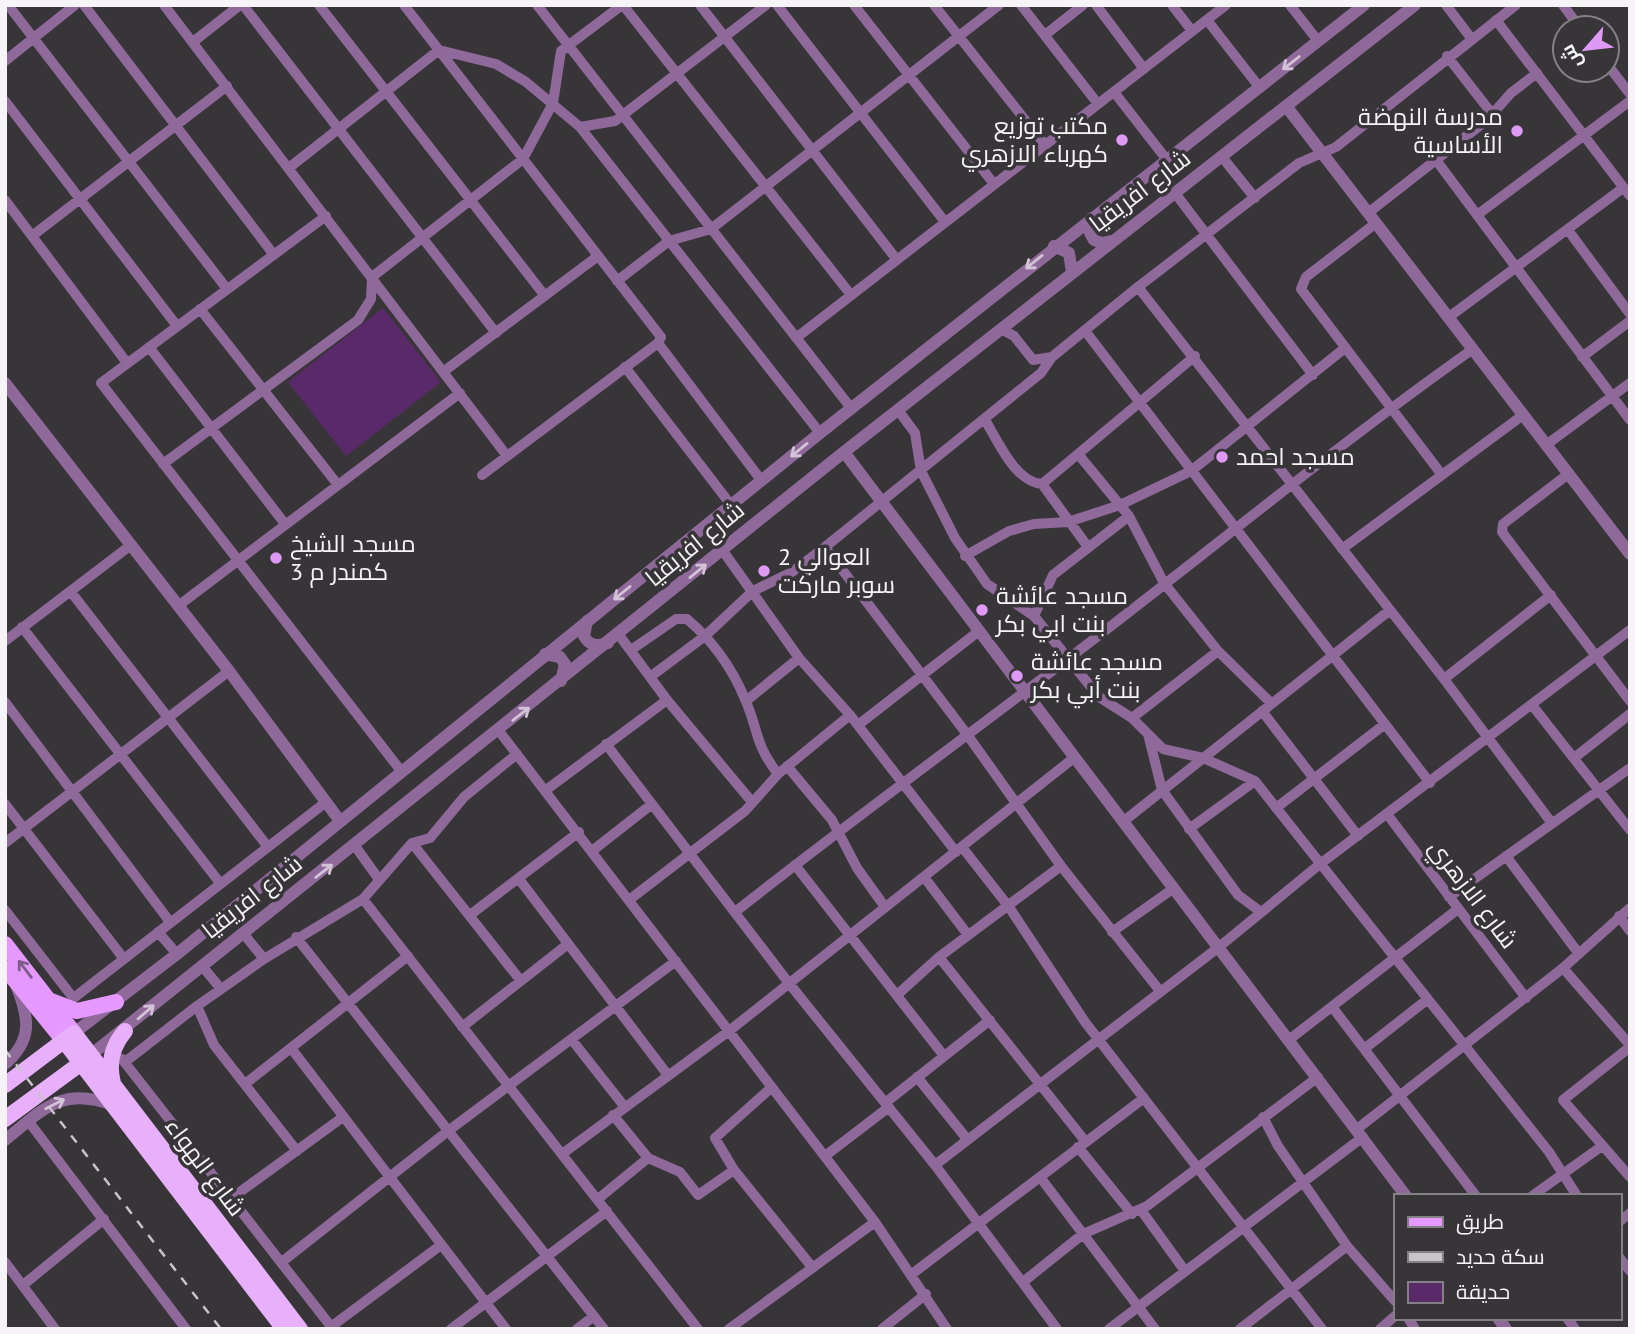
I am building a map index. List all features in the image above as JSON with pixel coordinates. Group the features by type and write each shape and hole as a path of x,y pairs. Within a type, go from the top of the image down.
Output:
{"highway":[{"path":"114,1085 111,1073 113,1049 125,1031"},
{"name":"شارع الهواء","path":"69,1037 114,1085 300,1329"},
{"name":"شارع افريقيا","path":"5,1084 69,1037"},
{"name":"شارع الهواء","path":"87,1059 114,1105 284,1329"},
{"name":"شارع افريقيا","path":"7,1128 87,1059"}],"main road":[{"path":"5,944 47,998 69,1037"},
{"path":"10,974 69,1037"},
{"path":"47,998 61,1007 77,1011 116,1002"}],"street":[{"path":"8,5 227,289"},
{"path":"5,61 75,5"},
{"path":"84,5 274,254"},
{"path":"164,5 290,167 507,456"},
{"path":"193,42 242,5 496,333"},
{"path":"319,5 545,296"},
{"path":"404,5 661,337 658,343 482,475"},
{"path":"537,5 851,408"},
{"path":"163,464 358,320 371,299 372,277 523,159 553,103 561,51 623,5 850,295"},
{"path":"700,5 897,260"},
{"path":"580,127 607,124 766,5"},
{"path":"777,5 945,222"},
{"path":"854,5 995,184"},
{"path":"934,5 1045,145"},
{"path":"617,281 669,241 711,229 999,5"},
{"path":"1021,5 1098,104"},
{"path":"1045,35 1083,5"},
{"path":"1096,5 1144,69"},
{"path":"1172,5 1192,32"},
{"path":"796,338 1226,5"},
{"path":"1290,5 1318,41"},
{"name":"شارع افريقيا","path":"69,1037 177,954 545,654 1054,246 1364,5"},
{"name":"شارع افريقيا","path":"87,1059 844,452 1415,5"},
{"path":"1446,5 1471,38"},
{"path":"650,677 705,636 753,591 792,572 985,420 1041,373 1052,357 1139,287 1299,163 1342,142 1447,56 1516,5"},
{"path":"1207,20 1260,88"},
{"path":"1449,317 1568,230 1627,192 1496,20"},
{"path":"290,167 439,50"},
{"path":"439,50 496,64 553,103 580,127 820,433"},
{"path":"1447,56 1493,115"},
{"path":"1443,475 1304,295 1301,282 1436,160 1493,115 1511,93 1537,73"},
{"path":"32,236 227,86"},
{"path":"1114,92 1167,160"},
{"path":"1477,215 1630,100"},
{"path":"5,101 177,326"},
{"path":"1286,106 1629,553"},
{"path":"1222,157 1255,198"},
{"path":"1436,160 1630,420"},
{"path":"1175,193 1313,374"},
{"path":"5,200 128,363"},
{"path":"326,216 101,383 401,771"},
{"path":"1092,218 1090,233 1094,240 1102,243 1112,241"},
{"path":"1568,230 1626,302 1630,314"},
{"path":"1054,246 1069,253 1072,272"},
{"path":"443,372 598,256"},
{"path":"1139,287 1195,356 1552,822"},
{"path":"200,309 338,485"},
{"path":"1582,358 1630,321"},
{"path":"1000,329 1014,336 1033,360 1052,357"},
{"path":"1086,332 1430,783"},
{"path":"658,343 761,480"},
{"path":"149,347 285,524"},
{"path":"965,556 1009,531 1034,524 1068,522 1120,505 1191,471 1345,348"},
{"path":"734,912 901,781 1067,658 1390,408 1473,349"},
{"path":"1042,484 1195,356"},
{"path":"625,367 731,505"},
{"path":"5,383 229,671 340,821"},
{"path":"1546,445 1630,383"},
{"path":"178,606 460,393"},
{"path":"898,410 917,437 921,471 965,556 987,584 1034,616 1099,697 1132,718 1163,749 1203,758 1255,781 1563,1172 1576,1194"},
{"path":"1342,549 1523,415"},
{"path":"985,420 1020,473 1031,481 1042,484 1088,547"},
{"path":"844,452 1405,1194"},
{"path":"1079,454 1129,516 1164,583 1218,651 1271,703"},
{"path":"1567,475 1501,528 1630,701"},
{"path":"1034,616 1053,575 1129,516"},
{"path":"5,641 131,545"},
{"path":"825,547 966,733 1060,866 1160,991"},
{"path":"723,551 799,657 850,715 959,850 1009,906 1099,1039 1322,1329"},
{"path":"71,592 268,847"},
{"path":"1444,679 1551,595"},
{"path":"1124,821 1390,610"},
{"path":"631,650 681,617 705,636 724,659 746,701 760,748 778,774"},
{"path":"587,621 584,636 587,642 593,645 614,639 631,650 667,700 752,802"},
{"path":"22,627 220,883"},
{"path":"935,1165 1219,947 1320,864 1489,740 1630,630"},
{"path":"858,725 979,631"},
{"path":"1132,718 1218,651"},
{"path":"545,654 560,657 565,664 561,681"},
{"path":"746,701 799,657"},
{"path":"5,843 229,671"},
{"path":"546,790 667,700"},
{"path":"5,702 170,922"},
{"path":"1532,705 1630,830"},
{"path":"1262,711 1358,836"},
{"path":"1574,758 1630,713"},
{"path":"629,900 745,811 778,774 850,715"},
{"path":"1276,808 1385,724"},
{"path":"499,731 825,1156 912,1274 947,1329"},
{"path":"1148,734 1162,790 1238,895 1261,912"},
{"path":"606,744 788,982 935,1165 1057,1329"},
{"path":"125,1062 197,1006 296,937 363,899 378,878 412,842 430,838 464,797 517,754"},
{"path":"562,1154 667,1074 729,1031 1075,757"},
{"path":"787,766 838,831 857,868 885,907"},
{"path":"1449,897 1630,768"},
{"path":"1189,829 1255,781"},
{"path":"5,910 71,995 80,994 326,802"},
{"path":"5,804 124,959"},
{"path":"592,851 652,804"},
{"name":"شارع الازهري","path":"1387,814 1526,998"},
{"path":"470,915 579,832"},
{"path":"412,842 521,981"},
{"path":"355,846 378,878"},
{"path":"1506,856 1579,954"},
{"path":"794,864 944,1056"},
{"path":"897,995 939,957 1060,866"},
{"path":"924,877 968,935"},
{"path":"519,879 667,1074"},
{"path":"1112,932 1174,888"},
{"path":"363,899 698,1329"},
{"path":"1110,1329 1244,1226 1304,1184 1400,1097 1563,968 1630,908"},
{"path":"1290,1039 1458,909"},
{"path":"1619,916 1630,931"},
{"path":"158,932 177,954"},
{"path":"243,933 264,959"},
{"path":"296,937 604,1329"},
{"path":"462,1027 568,944"},
{"path":"244,1084 408,956"},
{"path":"939,957 1039,1083 1081,1144 1185,1271"},
{"path":"283,1261 447,1131 676,961"},
{"path":"202,966 221,989"},
{"path":"1563,968 1630,1046 1563,1100 1630,1177"},
{"path":"5,1064 19,1051 28,1025 10,974"},
{"path":"1364,1049 1428,999"},
{"path":"197,1006 210,1039 297,1150"},
{"path":"1333,1008 1474,1194"},
{"path":"825,1156 917,1077 990,1020"},
{"path":"572,1040 624,1106"},
{"path":"291,1048 506,1329"},
{"path":"113,1049 233,1197 332,1328 441,1245"},
{"path":"917,1077 967,1139"},
{"path":"1023,1282 1083,1234 1106,1222 1136,1212 1199,1168 1263,1116 1318,1077"},
{"path":"772,1087 715,1136 734,1170 812,1267"},
{"name":"شارع افريقيا","path":"7,1128 29,1122 51,1106 75,1096 114,1105"},
{"path":"912,1274 1144,1098"},
{"path":"613,1115 648,1158 680,1172 698,1195 734,1170"},
{"path":"1263,1116 1304,1184 1347,1246 1394,1300"},
{"path":"233,1197 343,1117"},
{"path":"29,1122 186,1329"},
{"path":"1535,1194 1602,1146"},
{"path":"598,1199 648,1158"},
{"path":"1040,1177 1156,1329"},
{"path":"451,1329 607,1211"},
{"path":"23,1285 104,1219"},
{"path":"729,1329 874,1222"},
{"path":"1240,1329 1347,1246"},
{"path":"5,1262 55,1329"},
{"path":"882,1329 926,1294"},
{"path":"577,1329 594,1316"},
{"path":"1380,1329 1394,1317"}],"green space":[{"path":"383,308 441,382 346,456 288,382"}],"railway":[{"path":"5,1050 221,1329"}],"place":[{"name":"مدرسة النهضة الأساسية","path":"1517,131"},
{"name":"مكتب توزيع كهرباء الازهري","path":"1122,140"},
{"name":"مسجد احمد","path":"1222,457"},
{"name":"مسجد الشيخ كمندر م 3","path":"276,558"},
{"name":"العوالي 2 سوبر ماركت","path":"764,571"},
{"name":"مسجد عائشة بنت ابي بكر","path":"982,610"},
{"name":"مسجد عائشة بنت أبي بكر","path":"1017,676"}]}
